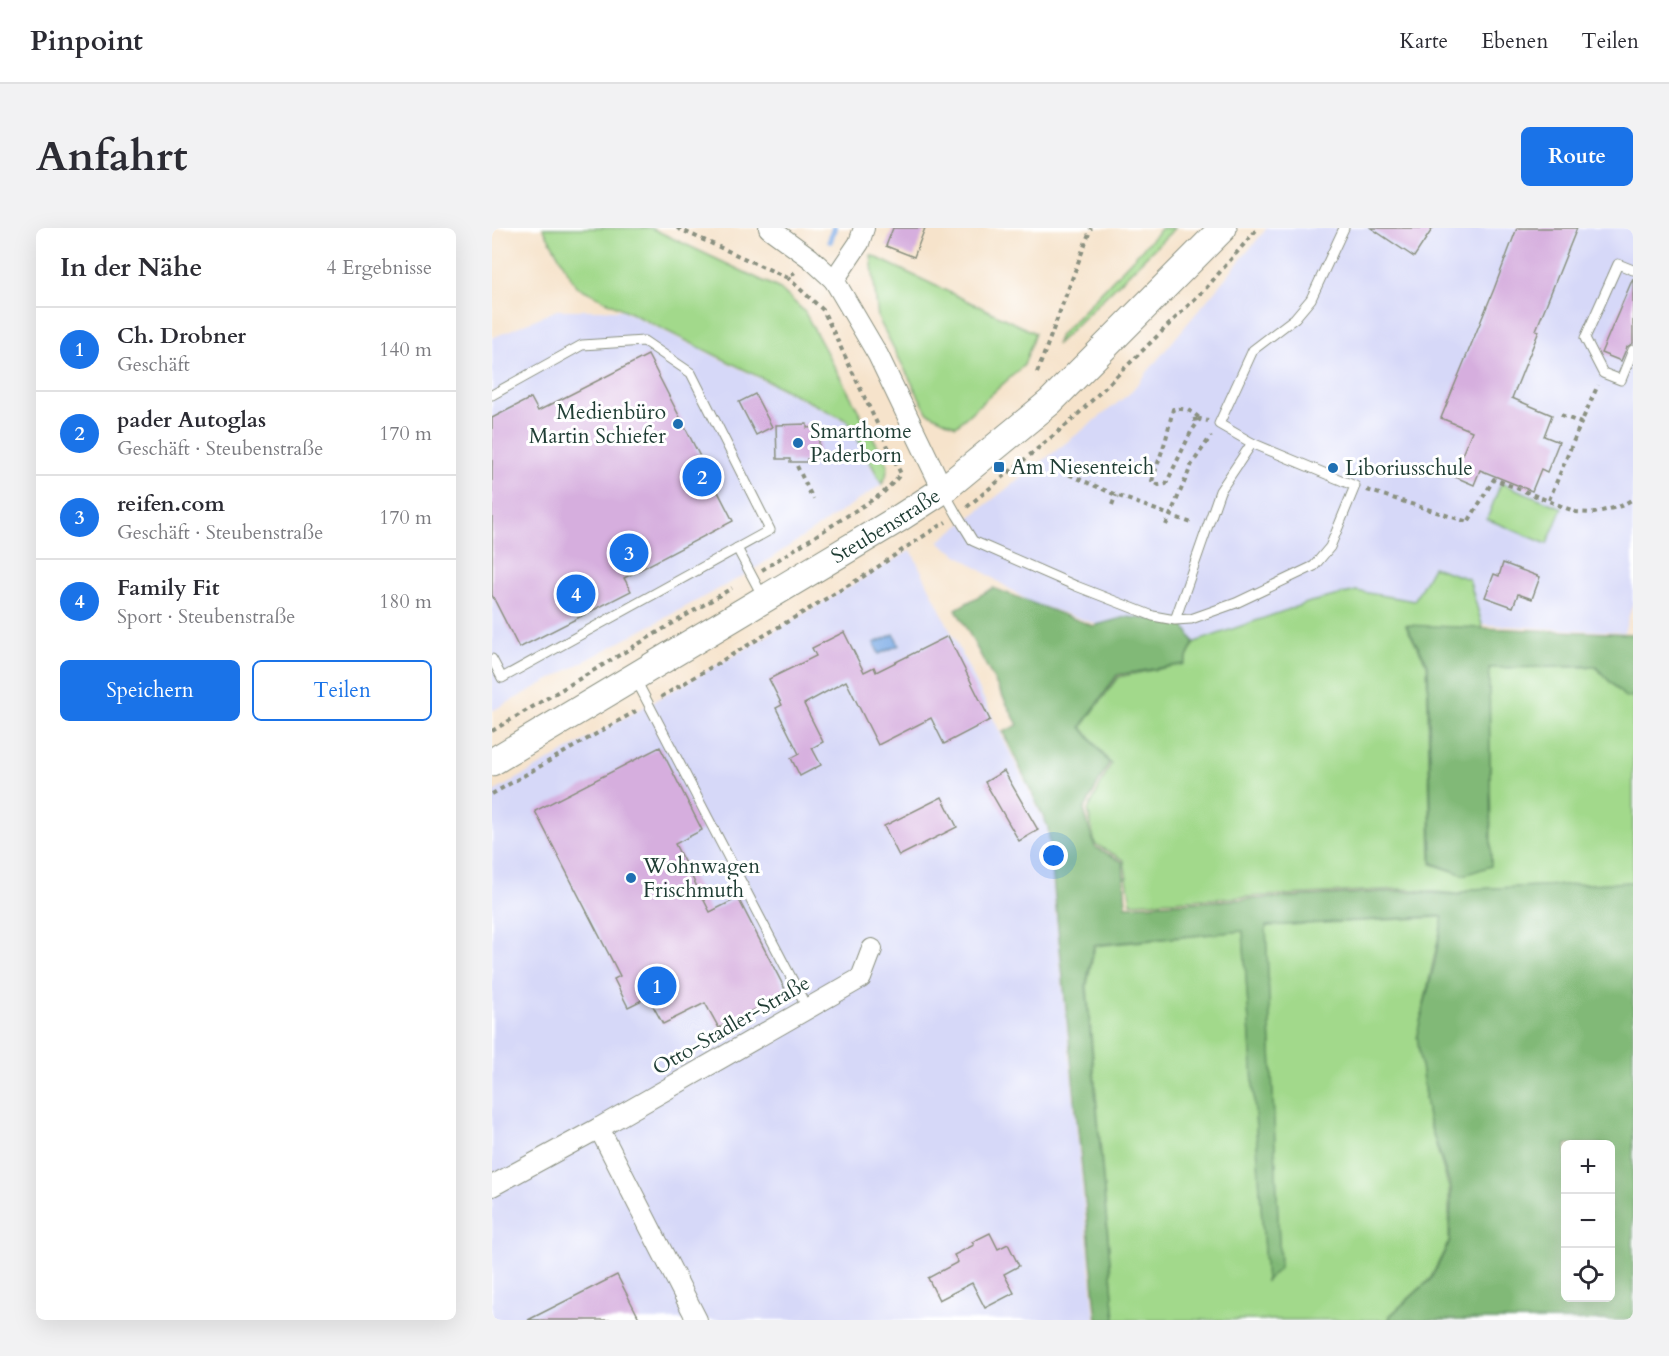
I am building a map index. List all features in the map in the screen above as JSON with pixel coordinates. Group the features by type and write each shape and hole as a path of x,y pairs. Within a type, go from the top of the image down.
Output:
{"street":[{"path":"769,228 810,258 834,280 878,356 943,490"},
{"path":"834,280 859,243 864,228"},
{"name":"Steubenstraße","path":"494,755 634,677 758,588 898,519 943,490 1050,402 1223,228"},
{"name":"Otto-Stadler-Straße","path":"492,1186 599,1128 861,978 872,949"},
{"path":"599,1128 698,1320"}],"lane":[{"path":"943,490 973,541 1076,586 1153,616 1175,620 1191,618 1236,603 1314,566 1330,547 1355,486 1252,442 1219,424 1252,350 1295,318 1311,299 1344,228"},
{"path":"1633,270 1618,264 1585,338 1604,373 1621,380 1633,350"},
{"path":"492,395 582,345 644,341 691,373 770,530 502,678 492,659"},
{"path":"1175,620 1220,491 1252,442"},
{"path":"737,548 758,588"},
{"path":"634,677 807,1008"}],"path":[{"path":"492,731 758,588 883,493 901,474 823,310 788,278 677,228"},
{"path":"1037,373 1091,228"},
{"path":"492,794 869,573 957,515 1071,421 1207,287 1258,228"},
{"path":"788,278 810,258"},
{"path":"1549,500 1604,373"},
{"path":"1166,525 1192,464 1219,424 1200,418 1182,408 1173,410"},
{"path":"1173,410 1152,481 1159,485 1166,484 1200,418"},
{"path":"1173,410 1179,414"},
{"path":"1561,415 1581,423"},
{"path":"1193,420 1200,418"},
{"path":"797,466 813,499"},
{"path":"1061,471 1116,495 1207,528"},
{"path":"1355,486 1468,522 1494,479 1576,512 1594,513 1621,506 1633,499"},
{"path":"1112,505 1116,495"}],"shaded area":[{"name":"Liboriusschule","path":"1267,228 1633,228 1633,603 1624,632 1333,617 1211,646 1143,638 1028,601 938,542 1129,394"},
{"path":"557,310 621,310 847,422 881,485 750,572 492,711 492,338"},
{"path":"911,550 1047,828 1095,1320 492,1320 492,793 735,655"}],"green space":[{"path":"543,228 651,228 780,289 804,311 888,465 882,484 848,421 576,286"},
{"path":"1162,228 1175,228 1056,345 1060,335"},
{"path":"871,255 1035,333 1024,365 956,426 927,412 878,318"},
{"path":"1501,483 1562,508 1547,544 1487,519"},
{"path":"1433,567 1469,579 1483,628 1406,626 1427,665 1431,864 1464,875 1491,866 1489,668 1595,667 1625,697 1633,697 1633,882 1472,889 1459,894 1401,889 1131,903 1124,860 1095,844 1088,810 1111,764 1082,727 1118,677 1184,664 1195,642 1310,602 1356,591 1414,601"},
{"path":"993,588 1093,626 1126,617 1182,622 1194,642 1184,664 1117,675 1081,727 1109,763 1084,810 1095,847 1123,862 1126,906 1401,891 1459,895 1472,889 1633,882 1633,1320 1390,1320 1390,1316 1431,1279 1450,1241 1451,1188 1428,1118 1417,1035 1443,916 1266,926 1280,1268 1266,1281 1243,931 1094,945 1086,985 1115,1320 1097,1320 1048,827 1003,732 1018,725 956,609"},
{"path":"1406,625 1633,634 1633,697 1625,697 1595,666 1489,668 1491,866 1464,875 1432,863 1428,664"},
{"path":"1443,917 1417,1035 1428,1119 1449,1188 1449,1241 1430,1279 1389,1316 1389,1320 1115,1320 1087,985 1095,946 1243,931 1266,1281 1280,1267 1266,926"}],"water":[{"path":"894,634 899,645 879,654 874,643"}],"building":[{"path":"893,228 925,228 914,257 886,246"},
{"path":"1371,228 1433,228 1414,257"},
{"path":"1517,228 1577,228 1536,330 1539,331 1512,398 1552,415 1544,436 1559,442 1547,472 1541,469 1532,491 1480,470 1474,485 1453,476 1472,431 1441,418"},
{"path":"1633,278 1633,343 1627,347 1621,361 1601,353"},
{"path":"648,355 733,521 624,578 631,591 519,648 492,595 492,418 531,398 538,411"},
{"path":"755,394 772,427 756,435 739,402"},
{"name":"Smarthome Paderborn","path":"807,424 807,428 819,427 819,459 790,462 790,459 777,459 776,425"},
{"path":"1503,563 1540,577 1532,599 1518,594 1513,607 1485,597 1494,574 1499,576"},
{"path":"844,632 864,672 874,667 876,672 948,636 990,720 944,744 931,718 878,745 846,681 804,704 823,742 812,748 821,765 800,776 791,758 799,754 776,708 782,705 769,679 816,656 812,648"},
{"path":"660,747 702,830 675,844 710,912 738,898 787,993 719,1028 705,1003 663,1024 648,997 628,1007 614,979 620,976 535,811"},
{"path":"1004,771 1038,830 1019,841 985,782"},
{"path":"942,797 957,827 899,856 884,826"},
{"path":"990,1233 998,1249 1008,1244 1019,1266 1004,1274 1014,1293 985,1308 972,1283 939,1300 928,1278 958,1262 954,1255 974,1245 972,1242"},
{"path":"617,1275 640,1320 528,1320"}],"waterway":[{"path":"830,241 834,228"}],"place":[{"name":"Medienbüro Martin Schiefer","path":"678,424"},
{"name":"Smarthome Paderborn","path":"798,443"},
{"name":"Am Niesenteich","path":"999,467"},
{"name":"Liboriusschule","path":"1333,468"},
{"name":"pader Autoglas","path":"702,477"},
{"name":"reifen.com","path":"629,553"},
{"name":"Family Fit","path":"576,594"},
{"name":"Wohnwagen Frischmuth","path":"631,878"},
{"name":"Ch. Drobner","path":"657,986"}]}
